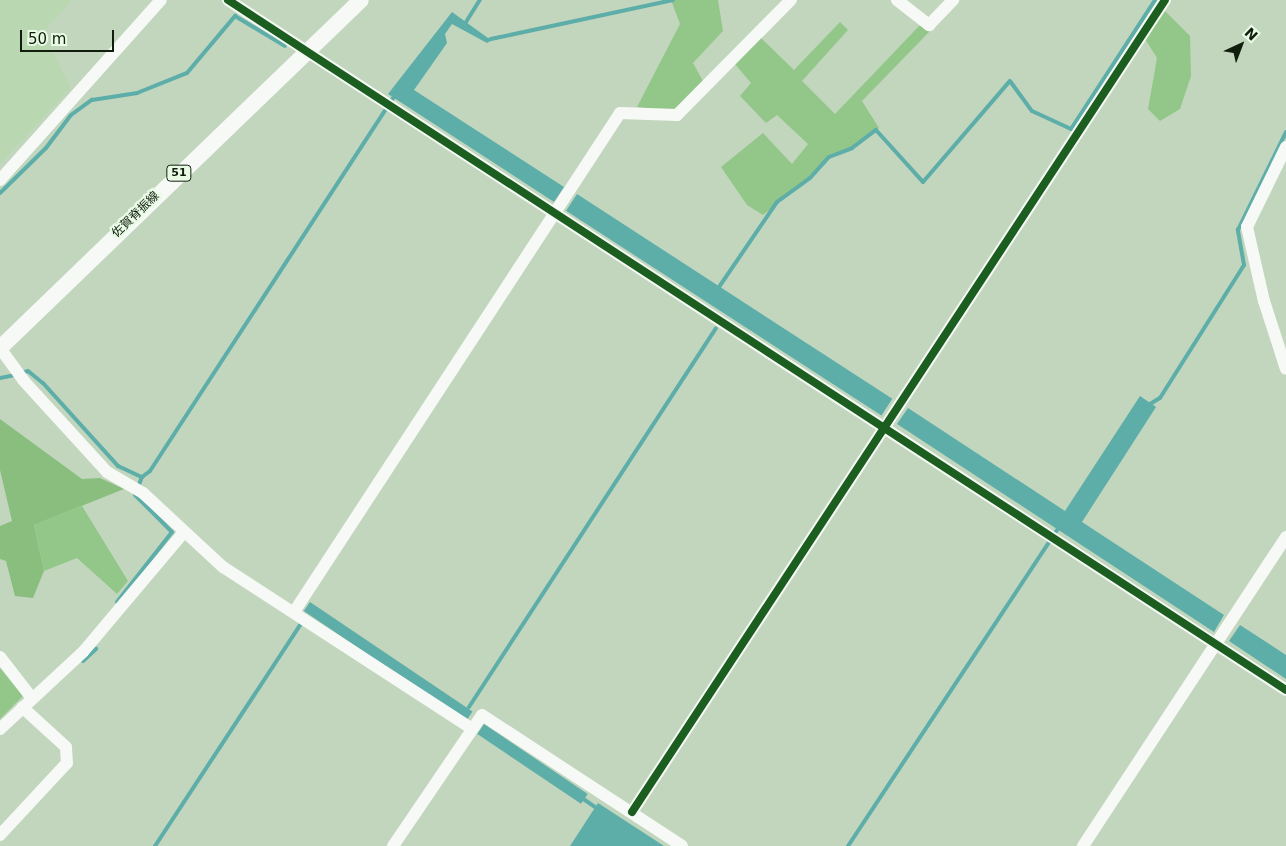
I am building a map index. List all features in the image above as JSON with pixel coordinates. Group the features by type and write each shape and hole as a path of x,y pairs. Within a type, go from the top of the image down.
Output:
{"main road":[{"name":"佐賀脊振線","path":"0,348 304,51 360,0"}],"street":[{"path":"0,180 161,0"},
{"path":"228,0 555,215 886,422 1050,537 1286,690"},
{"path":"294,612 620,113 677,115 791,0"},
{"path":"896,0 929,25 953,0"},
{"path":"632,812 886,422 1165,0"},
{"path":"1286,148 1247,227 1264,301 1286,370"},
{"path":"0,348 22,380 107,472 137,490 223,567 474,724"},
{"path":"0,729 31,697 83,652 184,532"},
{"path":"1083,846 1286,537"},
{"path":"0,657 31,697"},
{"path":"0,834 67,763 66,747 22,707"},
{"path":"393,846 474,724 482,715 682,846"}],"shaded area":[{"path":"0,0 72,0 43,32 71,88 0,164"}],"green space":[{"path":"671,0 718,0 723,31 693,63 703,81 673,112 637,107 680,24"},
{"path":"1165,11 1190,36 1191,76 1180,109 1160,121 1148,109 1157,58 1145,39"},
{"path":"840,22 848,30 802,81 835,114 921,24 930,31 862,101 879,128 852,148 829,157 810,178 763,215 747,205 721,167 763,133 792,164 808,144 777,115 766,123 740,96 751,83 735,64 761,38 794,70"},
{"path":"0,419 82,479 100,478 124,489 34,525 44,571 33,598 15,596 6,561 0,559 0,526 12,521 0,470"},
{"path":"82,506 128,581 117,594 77,558 44,571 34,525"},
{"path":"0,668 23,696 0,719"}],"water":[{"path":"452,12 488,38 501,35 487,43 452,24 445,34 447,43 414,90 564,187 554,202 388,94"},
{"path":"577,194 892,399 881,416 566,211"},
{"path":"1140,396 1156,407 1082,522 1224,615 1214,632 897,424 908,408 1065,511"},
{"path":"310,602 472,712 466,721 304,611"},
{"path":"1240,625 1286,655 1286,679 1229,641"},
{"path":"484,724 588,794 581,804 477,734"},
{"path":"598,803 664,846 570,846"}],"waterway":[{"path":"466,22 480,0"},
{"path":"491,39 673,0"},
{"path":"719,287 777,202 810,178 829,157 852,148 876,130 923,182 1010,81 1032,111 1071,129 1155,0"},
{"path":"0,193 46,148 71,115 92,100 137,93 187,73 235,16 285,46"},
{"path":"21,373 28,371 43,383 118,466 142,477 150,471 396,93"},
{"path":"1147,406 1160,398 1244,265 1238,230 1286,132"},
{"path":"469,707 716,328"},
{"path":"0,378 15,375"},
{"path":"117,602 172,532 135,495 142,477"},
{"path":"848,846 1059,527"},
{"path":"155,846 301,624"},
{"path":"83,661 96,649"},
{"path":"582,798 595,807"}],"cycle path":[{"path":"228,0 1286,690"},
{"path":"632,812 1165,0"}]}
